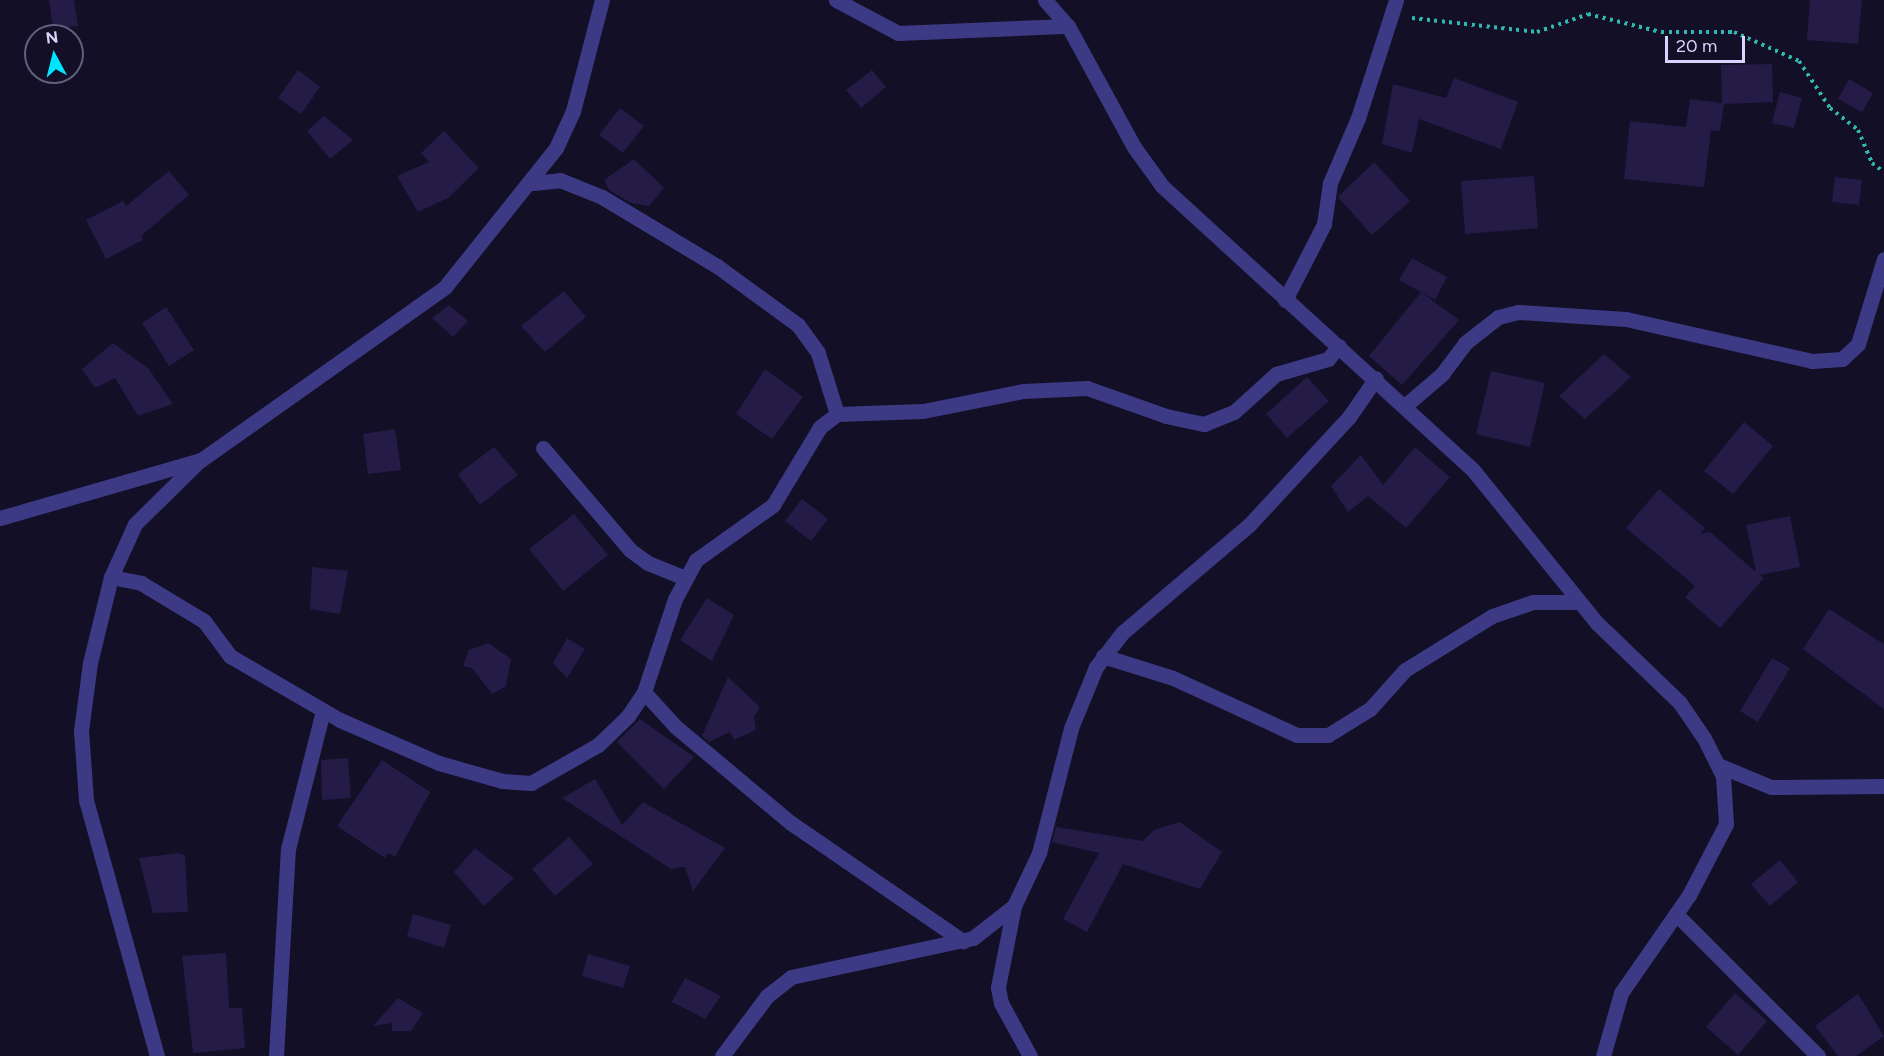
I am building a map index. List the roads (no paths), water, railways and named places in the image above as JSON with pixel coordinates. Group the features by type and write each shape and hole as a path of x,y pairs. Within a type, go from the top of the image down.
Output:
{"street":[{"path":"157,1056 86,800 81,731 90,663 111,576 135,524 201,460 423,305 468,265 533,183 573,111 602,0"},
{"path":"836,0 898,33 1068,26"},
{"path":"1045,0 1068,26 1134,147 1162,186 1285,300 1406,405 1484,481 1575,597 1680,703 1718,765 1729,806 1726,824 1676,914 1621,993 1603,1056"},
{"path":"1285,300 1324,224 1330,183 1395,8"},
{"path":"533,183 560,180 602,197 717,266 798,325 818,353 837,414"},
{"path":"1406,405 1442,374 1465,343 1498,317 1518,312 1626,319 1812,361 1842,359 1858,344 1884,259"},
{"path":"111,576 141,584 204,621 230,656 323,711 439,763 518,784 552,774 598,745 644,692 685,578 711,546 773,505 820,427 837,414 950,408 1023,391 1087,388 1166,416 1204,424 1233,412 1276,374 1328,359 1339,346"},
{"path":"1030,1056 1001,1003 998,987 1014,906 1039,853 1071,728 1103,656 1122,633 1242,533 1349,417 1376,378"},
{"path":"543,448 630,550 648,563 685,578"},
{"path":"0,518 201,460"},
{"path":"1103,656 1173,678 1297,735 1328,735 1370,709 1405,670 1492,616 1533,602 1573,602 1575,597"},
{"path":"644,692 676,727 791,823 963,941"},
{"path":"276,1056 288,849 323,711"},
{"path":"1718,765 1770,787 1884,786"},
{"path":"722,1056 767,996 791,976 963,941 997,924 1014,906"},
{"path":"1676,914 1818,1056"}]}
